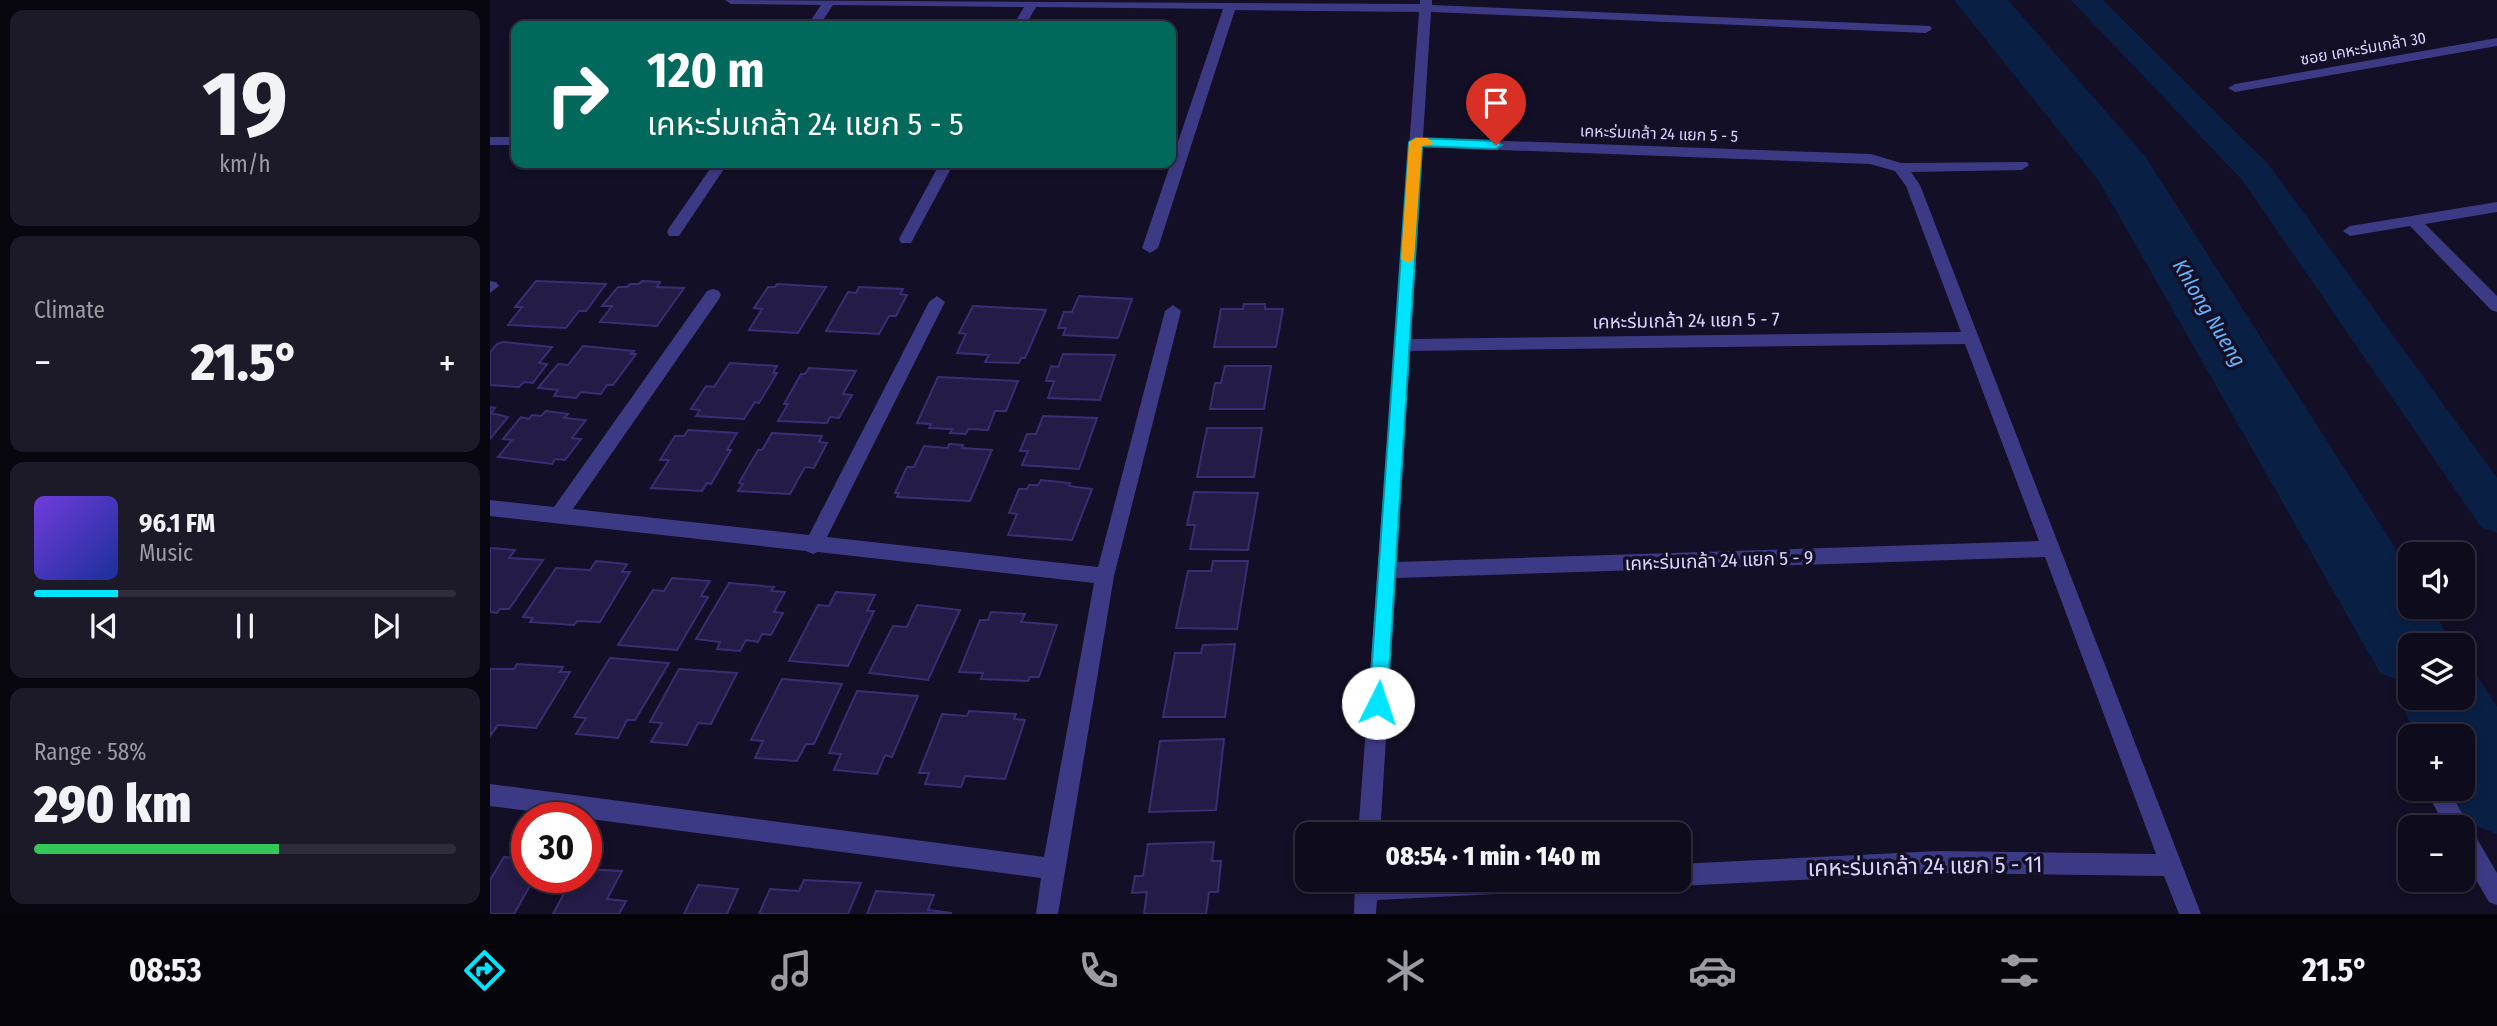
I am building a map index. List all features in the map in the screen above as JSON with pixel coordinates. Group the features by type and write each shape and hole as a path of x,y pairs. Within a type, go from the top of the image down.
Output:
{"street":[{"path":"731,0 1031,5 1425,4 1926,29"},
{"path":"816,21 830,1"},
{"path":"1370,822 1425,4"},
{"path":"1022,21 1031,5"},
{"path":"1150,248 1230,6"},
{"name":"ซอย เคหะร่มเกล้า 30","path":"2235,88 2497,42"},
{"path":"490,141 511,141"},
{"name":"เคหะร่มเกล้า 24 แยก 5 - 5","path":"1416,142 1871,159 1900,168 2022,165"},
{"path":"674,232 719,168"},
{"path":"906,239 944,168"},
{"path":"1900,168 1913,185 2190,914"},
{"path":"2350,231 2497,207"},
{"path":"2414,221 2497,306"},
{"path":"558,516 713,295"},
{"path":"813,545 937,302"},
{"path":"1047,914 1105,576 1173,311"},
{"name":"เคหะร่มเกล้า 24 แยก 5 - 7","path":"1402,345 1971,338"},
{"path":"490,508 1105,576"},
{"name":"เคหะร่มเกล้า 24 แยก 5 - 9","path":"1387,570 2051,549"},
{"path":"490,795 1053,870"},
{"path":"2475,856 2497,894"},
{"name":"เคหะร่มเกล้า 24 แยก 5 - 11","path":"1691,873 1938,862 2172,865"},
{"path":"1365,914 1366,892"}],"building":[{"path":"536,281 606,284 586,311 579,311 566,328 508,325 522,307 515,307"},
{"path":"642,281 660,282 657,287 684,288 657,326 600,322 612,306 602,306 618,287 639,284"},
{"path":"777,284 826,287 798,333 749,330 762,309 754,308 768,287 775,287"},
{"path":"859,287 903,289 900,294 907,295 896,316 889,316 879,334 826,331 848,292 856,293"},
{"path":"1079,296 1132,299 1118,338 1063,335 1066,328 1058,328 1064,312 1072,312"},
{"path":"1244,304 1265,304 1265,309 1283,309 1276,347 1214,347 1221,309 1243,309"},
{"path":"973,306 1046,310 1025,358 1021,358 1019,363 985,362 989,355 957,353 966,334 959,333"},
{"path":"503,342 552,347 539,363 547,364 533,383 524,382 519,387 490,385 490,352"},
{"path":"583,346 634,351 631,354 636,354 613,385 607,385 601,394 581,392 576,398 554,396 558,390 538,388 558,364 568,365"},
{"path":"1063,354 1115,355 1100,400 1048,398 1054,381 1046,381 1051,366 1058,367"},
{"path":"730,363 777,366 773,373 777,373 759,403 755,402 744,419 696,416 700,410 691,409 706,386 714,387"},
{"path":"1225,366 1271,366 1264,409 1210,409 1215,383 1221,383"},
{"path":"809,368 856,371 843,394 852,395 839,418 830,417 827,423 778,421 801,374 805,374"},
{"path":"938,377 1018,381 1006,411 995,411 988,430 968,429 966,434 950,433 952,429 929,428 931,424 917,423"},
{"path":"490,407 495,408 491,413 508,417 490,439"},
{"path":"546,411 568,414 564,418 586,420 572,438 581,439 565,460 555,459 552,464 498,457 512,440 503,439 521,417 529,419 532,415 541,416"},
{"path":"1043,416 1097,418 1079,469 1022,465 1028,451 1020,451 1027,434 1036,434"},
{"path":"1207,428 1262,428 1254,477 1197,477"},
{"path":"688,430 737,433 727,450 731,450 711,484 707,483 702,491 651,488 669,460 660,460 675,436 684,436"},
{"path":"772,433 822,436 819,442 827,443 814,468 805,467 790,494 738,491 743,484 739,483 758,450 762,450"},
{"path":"949,444 963,445 962,448 992,450 970,501 897,497 899,493 895,493 907,467 914,467 924,446 948,448"},
{"path":"1041,480 1092,489 1072,540 1008,535 1017,514 1009,513 1019,489 1038,485"},
{"path":"1194,492 1258,493 1248,550 1190,549 1195,525 1187,525"},
{"path":"490,548 515,550 509,558 543,560 509,609 500,609 497,613 490,612"},
{"path":"596,561 627,564 622,572 630,572 600,622 577,621 574,625 530,622 533,618 523,617 556,568 590,570"},
{"path":"1213,561 1248,561 1237,629 1176,628 1188,571 1211,571"},
{"path":"672,578 710,581 701,596 708,597 677,650 618,645 653,590 664,591"},
{"path":"729,583 774,587 771,591 785,592 774,612 783,613 771,635 762,634 758,642 746,640 740,651 717,649 720,642 696,639"},
{"path":"836,592 875,595 867,611 874,611 848,666 789,661 818,605 829,606"},
{"path":"917,605 960,610 928,680 869,673 893,626 907,627"},
{"path":"991,612 1025,614 1021,622 1057,625 1039,677 1030,677 1028,681 981,679 983,673 959,672 980,620 988,620"},
{"path":"1235,644 1225,717 1163,717 1175,653 1201,653 1203,645"},
{"path":"610,658 669,663 635,720 627,720 618,738 576,734 586,718 574,717"},
{"path":"517,664 563,667 560,672 570,672 536,728 498,725 490,736 490,669 514,669"},
{"path":"679,669 737,673 711,724 698,723 687,745 651,742 662,723 650,722"},
{"path":"782,679 842,684 814,744 806,744 797,761 755,758 763,741 751,740"},
{"path":"857,691 918,696 892,757 885,755 877,774 834,770 841,754 829,753"},
{"path":"969,711 1016,714 1014,719 1025,720 1005,779 965,776 961,787 925,784 929,773 919,773 942,714 967,716"},
{"path":"1224,739 1216,810 1149,812 1160,741"},
{"path":"1214,842 1212,861 1221,861 1218,892 1209,892 1206,914 1144,914 1147,892 1132,893 1135,876 1143,876 1148,844"},
{"path":"504,857 511,858 511,893 526,893 514,914 490,914 490,880"},
{"path":"602,870 622,871 607,899 626,901 619,914 553,914 564,893 602,893"},
{"path":"804,880 861,883 848,914 759,914 770,889 799,891"},
{"path":"698,885 738,889 727,914 684,914"},
{"path":"876,891 934,895 928,910 952,913 867,914"}],"waterway":[{"name":"Khlong Nueng","path":"1980,0 2123,170 2402,633"},
{"path":"2086,0 2256,173 2497,514"},
{"name":"Khlong Nueng","path":"2449,710 2497,789"}],"slow traffic":[{"path":"1408,259 1416,142 1427,142"}],"route":[{"path":"1378,703 1416,142 1496,145"}]}
